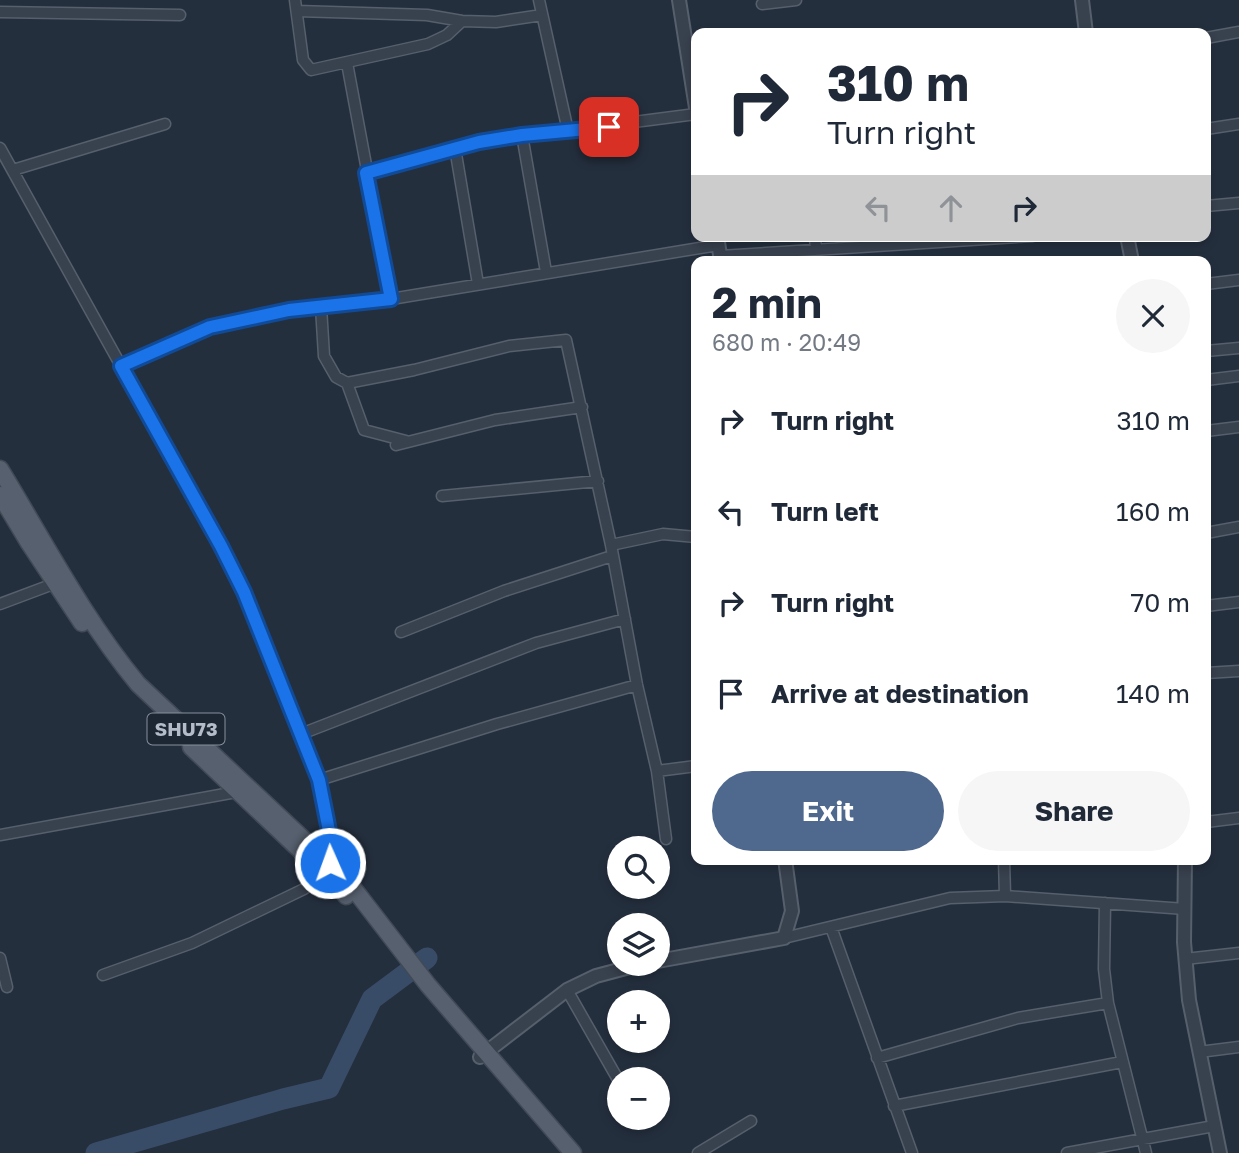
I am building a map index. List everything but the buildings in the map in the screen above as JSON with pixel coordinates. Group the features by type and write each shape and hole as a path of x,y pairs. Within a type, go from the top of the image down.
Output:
{"main road":[{"name":"SHU73","path":"0,469 123,672 234,772 327,868"},
{"name":"SHU73","path":"0,495 56,583 150,710 236,792 327,868 347,880 424,988 573,1153"},
{"name":"SHU73","path":"483,1054 561,1153"}],"street":[{"path":"539,0 568,131"},
{"path":"679,0 691,76"},
{"path":"762,4 796,0"},
{"path":"1082,0 1085,28"},
{"path":"462,21 447,35 428,44 311,70 303,60 296,5 426,15 462,21 496,22 542,15"},
{"path":"0,12 180,15"},
{"path":"1211,37 1239,33"},
{"path":"347,63 391,299"},
{"path":"366,173 455,148 522,135 691,115"},
{"path":"13,170 165,124"},
{"path":"1211,128 1239,124"},
{"path":"522,135 546,272"},
{"path":"0,148 238,581 319,780 332,846 327,868 304,889 192,943 103,975"},
{"path":"455,148 478,284"},
{"path":"1211,206 1239,203"},
{"path":"815,242 816,250"},
{"path":"121,366 210,327 289,310 391,299 546,272 719,250 816,250 939,242"},
{"path":"1211,284 1239,281"},
{"path":"321,307 324,356 335,377 347,383 509,346 563,339 569,345 637,685 657,771 666,836"},
{"path":"1211,351 1239,348"},
{"path":"1211,379 1239,376"},
{"path":"347,383 364,430 410,442"},
{"path":"396,445 495,420 582,407"},
{"path":"1211,430 1239,427"},
{"path":"442,496 598,481"},
{"path":"1211,532 1239,527"},
{"path":"401,632 504,591 663,534 691,537"},
{"path":"0,604 56,583"},
{"path":"1211,605 1239,602"},
{"path":"301,734 536,643 625,619"},
{"path":"1211,673 1239,671"},
{"path":"319,780 497,724 637,685"},
{"path":"657,771 691,767"},
{"path":"0,835 236,792"},
{"path":"1211,821 1239,818"},
{"path":"784,938 792,911 786,865"},
{"path":"1004,865 1005,895"},
{"path":"1185,865 1185,959 1189,1000 1220,1153"},
{"path":"670,959 784,938 950,898 1005,895 1185,909"},
{"path":"1105,903 1104,969 1108,1003 1146,1153"},
{"path":"831,927 912,1153"},
{"path":"1185,959 1239,953"},
{"path":"0,958 7,987"},
{"path":"483,1054 567,990 607,973"},
{"path":"567,990 611,1067"},
{"path":"877,1058 1018,1018 1108,1003"},
{"path":"1199,1052 1239,1047"},
{"path":"894,1106 1122,1062"},
{"path":"698,1153 751,1121"},
{"path":"1067,1153 1214,1126"}],"waterway":[{"path":"96,1153 329,1088 372,999 427,958"}],"route":[{"path":"330,863 332,846 319,780 244,592 121,366 210,327 289,310 391,299 366,173 479,142 609,127"}]}
